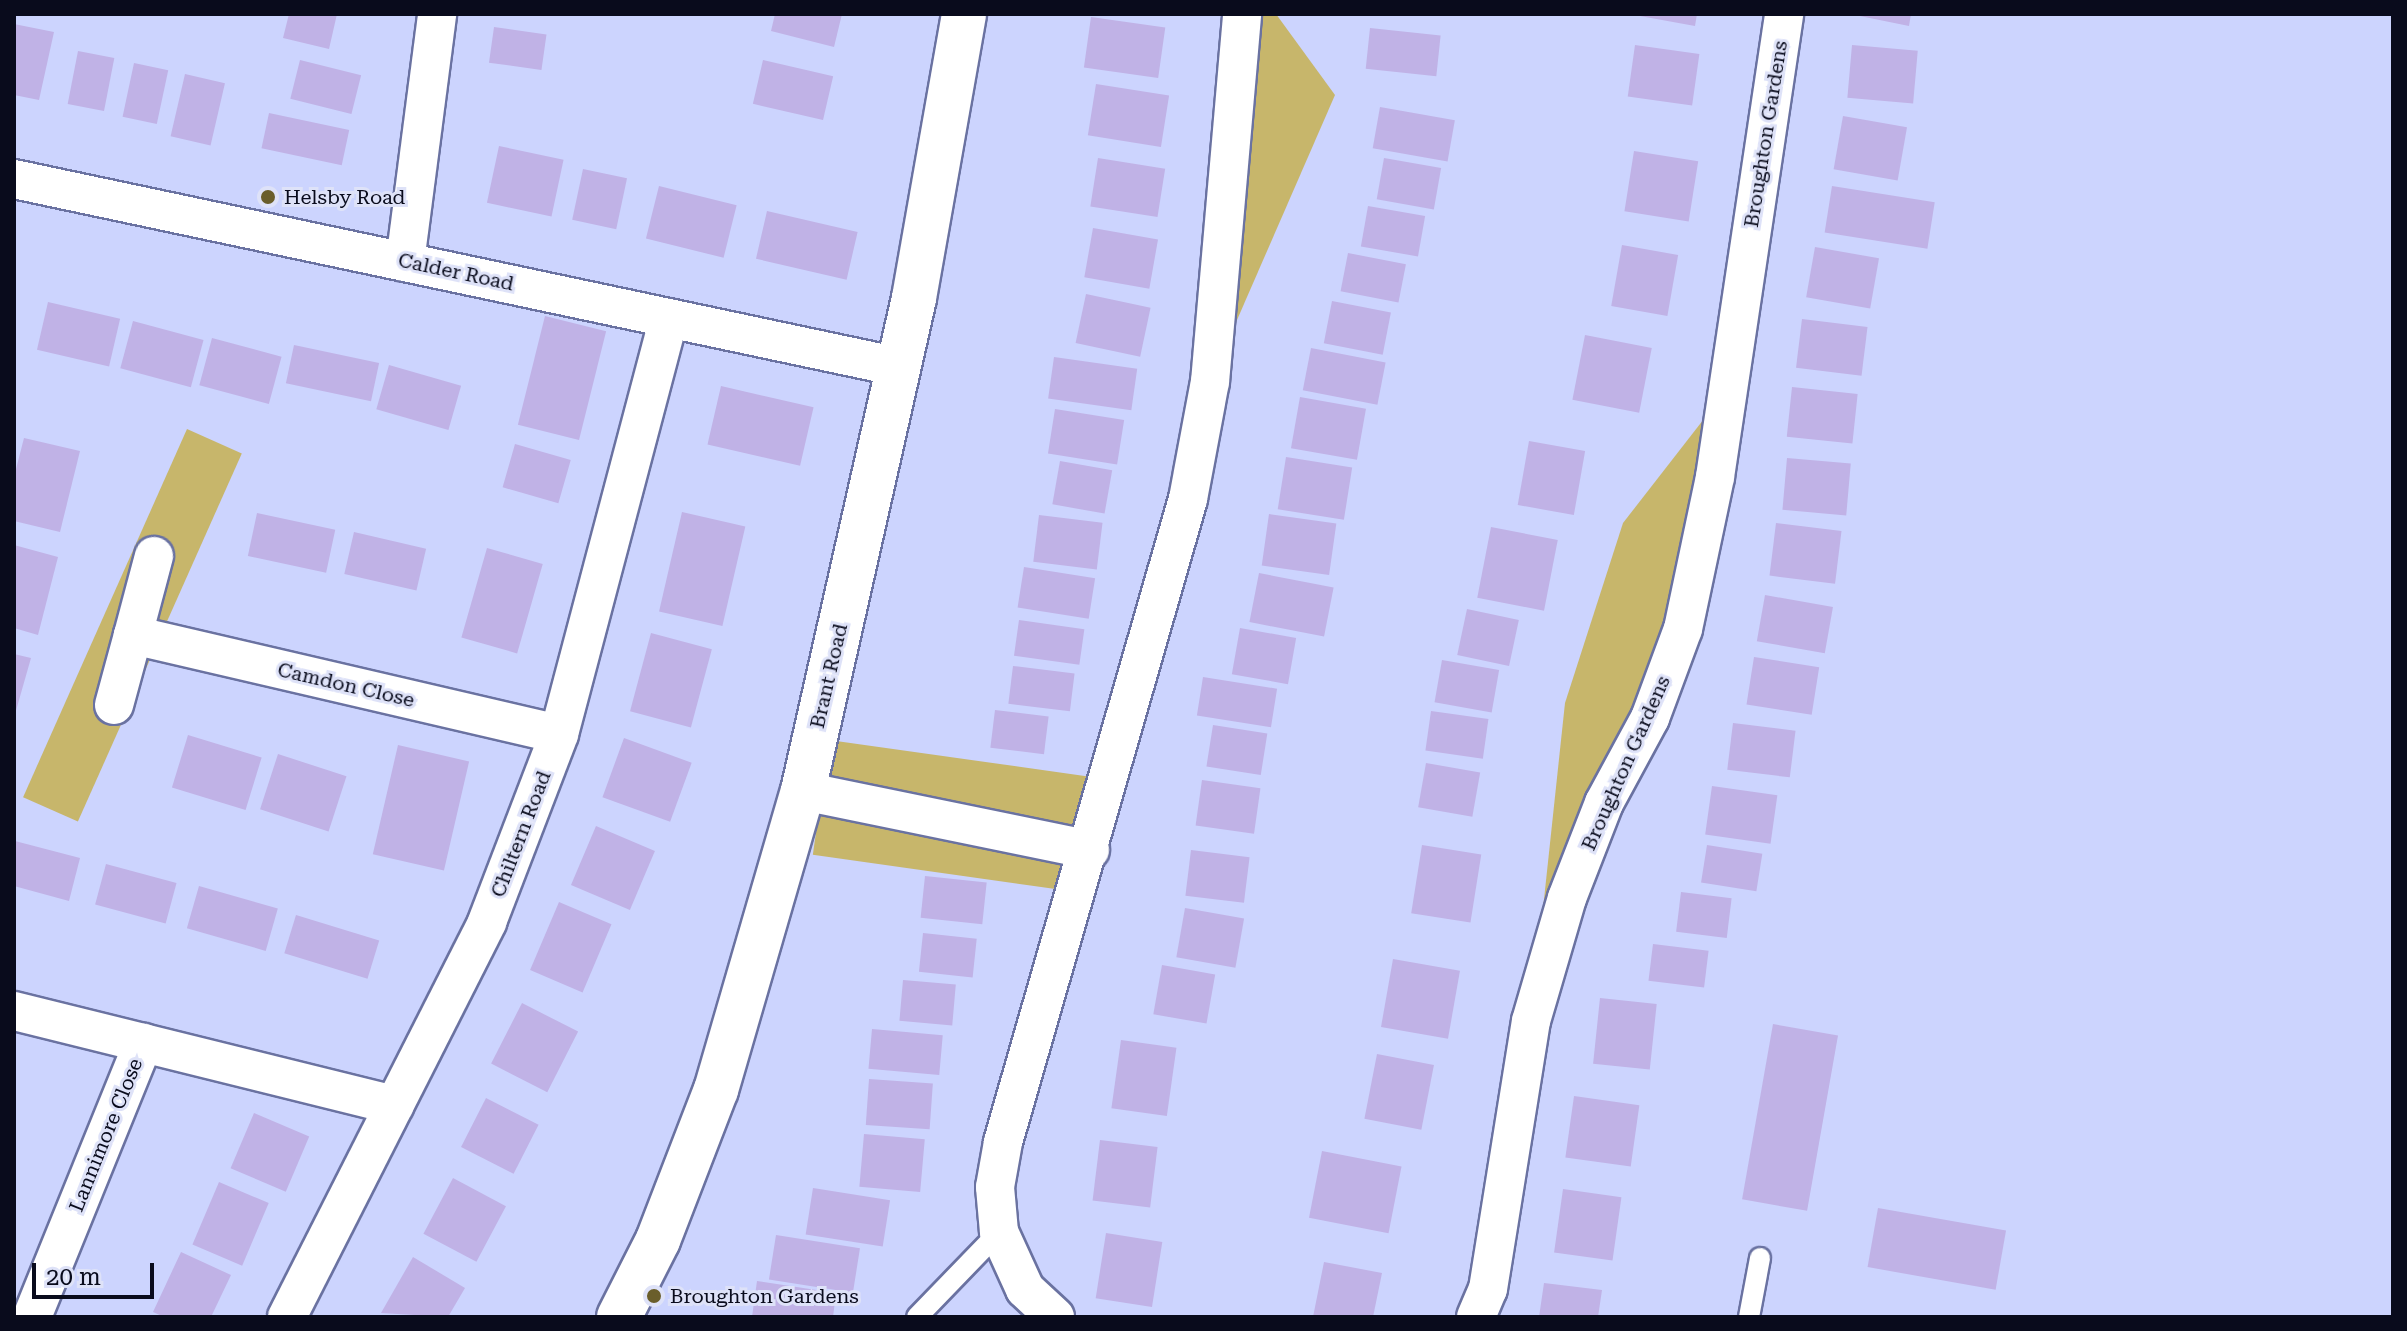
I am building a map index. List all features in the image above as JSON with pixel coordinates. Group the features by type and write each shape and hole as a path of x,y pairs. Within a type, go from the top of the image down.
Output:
{"street":[{"path":"405,262 437,14"},
{"name":"Brant Road","path":"619,1317 658,1240 716,1090 810,793 899,367 964,14"},
{"path":"1055,1317 1025,1289 999,1232 995,1187 1003,1142 1090,850 1188,499 1210,382 1242,14"},
{"name":"Broughton Gardens","path":"1476,1317 1491,1274 1531,1021 1567,898 1604,803 1650,718 1683,629 1715,477 1784,14"},
{"name":"Calder Road","path":"14,179 899,367"},
{"name":"Chiltern Road","path":"287,1317 487,922 559,734 669,318"},
{"path":"114,705 154,556"},
{"name":"Camdon Close","path":"133,635 559,734"},
{"path":"810,793 1090,850"},
{"name":"Lannimore Close","path":"14,1011 395,1105"},
{"name":"Lannimore Close","path":"32,1317 143,1043"}],"lane":[{"path":"917,1317 999,1232"},
{"path":"1749,1317 1760,1258"}],"shaded area":[{"path":"1242,14 1276,14 1335,95 1210,382"},
{"path":"1728,388 1715,477 1531,1021 1565,703 1623,523"},
{"path":"187,429 242,453 78,822 23,797"},
{"path":"829,740 1109,779 1093,894 813,855"}],"building":[{"path":"289,14 337,14 329,49 283,38"},
{"path":"775,14 842,14 834,47 771,31"},
{"path":"1629,14 1697,14 1695,26"},
{"path":"1850,14 1911,14 1909,26"},
{"path":"1091,17 1165,27 1158,78 1084,68"},
{"path":"14,24 54,32 39,100 14,95"},
{"path":"494,27 546,34 541,70 489,63"},
{"path":"1370,28 1441,35 1436,76 1366,69"},
{"path":"1635,45 1699,54 1692,106 1628,96"},
{"path":"1852,45 1918,51 1913,104 1847,98"},
{"path":"78,51 114,58 104,111 68,104"},
{"path":"300,60 361,75 351,114 290,99"},
{"path":"763,60 833,76 823,120 753,104"},
{"path":"134,63 168,70 157,124 123,117"},
{"path":"185,74 225,83 211,146 171,136"},
{"path":"1096,84 1169,96 1161,147 1088,135"},
{"path":"1380,107 1455,120 1448,162 1373,148"},
{"path":"269,113 349,130 342,165 262,148"},
{"path":"1843,116 1907,127 1898,180 1834,169"},
{"path":"499,146 564,160 551,216 487,203"},
{"path":"1634,151 1698,161 1689,221 1624,211"},
{"path":"1098,158 1165,169 1157,217 1090,206"},
{"path":"1384,158 1441,168 1434,209 1377,199"},
{"path":"583,169 627,178 616,229 572,220"},
{"path":"659,186 737,205 724,258 646,238"},
{"path":"1832,186 1935,202 1927,249 1825,232"},
{"path":"1368,206 1425,216 1418,256 1361,246"},
{"path":"767,211 858,232 847,280 756,259"},
{"path":"1093,228 1158,239 1149,289 1084,277"},
{"path":"1622,245 1678,255 1667,316 1611,306"},
{"path":"1815,247 1879,258 1870,309 1806,297"},
{"path":"1348,253 1406,264 1398,303 1341,291"},
{"path":"1086,294 1151,308 1140,357 1076,343"},
{"path":"1332,301 1391,312 1383,355 1324,343"},
{"path":"48,302 120,319 109,366 37,350"},
{"path":"545,316 606,331 579,440 518,425"},
{"path":"1802,319 1868,327 1862,376 1796,368"},
{"path":"133,321 204,340 191,387 120,368"},
{"path":"1585,335 1652,348 1639,413 1572,400"},
{"path":"212,338 282,357 269,404 199,385"},
{"path":"294,345 379,363 371,401 286,383"},
{"path":"1311,348 1386,363 1377,405 1303,390"},
{"path":"1054,357 1137,369 1131,410 1048,399"},
{"path":"389,365 461,386 448,430 376,409"},
{"path":"721,386 814,407 800,466 708,444"},
{"path":"1792,387 1858,394 1852,444 1787,437"},
{"path":"1300,397 1366,409 1357,460 1291,448"},
{"path":"1055,409 1124,420 1117,464 1048,453"},
{"path":"24,438 80,451 60,532 14,521 14,477"},
{"path":"1529,441 1585,451 1574,515 1518,505"},
{"path":"515,444 571,460 558,503 503,487"},
{"path":"1286,457 1352,467 1344,520 1278,509"},
{"path":"1787,458 1851,464 1846,515 1782,510"},
{"path":"1060,461 1112,470 1105,514 1052,504"},
{"path":"682,512 745,527 722,626 659,611"},
{"path":"257,513 335,530 326,573 248,556"},
{"path":"1269,514 1336,523 1329,575 1262,565"},
{"path":"1039,515 1103,523 1097,569 1033,562"},
{"path":"1776,523 1842,531 1835,584 1770,576"},
{"path":"1491,527 1558,540 1544,611 1477,598"},
{"path":"354,532 426,549 416,591 344,574"},
{"path":"14,545 58,557 38,635 14,628"},
{"path":"487,548 543,564 517,653 461,637"},
{"path":"1024,567 1095,578 1089,619 1018,607"},
{"path":"1259,573 1334,588 1324,637 1249,622"},
{"path":"1765,595 1833,607 1825,653 1757,641"},
{"path":"1467,609 1519,620 1509,666 1457,655"},
{"path":"1019,620 1084,629 1079,665 1014,656"},
{"path":"1240,628 1296,638 1288,684 1232,674"},
{"path":"651,633 712,649 691,728 630,711"},
{"path":"14,654 31,658 15,714 14,714"},
{"path":"1754,657 1819,667 1812,715 1746,704"},
{"path":"1442,660 1499,670 1492,712 1435,702"},
{"path":"1013,666 1075,674 1070,711 1008,704"},
{"path":"1203,677 1277,689 1271,727 1197,716"},
{"path":"995,710 1049,717 1044,754 990,748"},
{"path":"1431,711 1488,719 1483,759 1425,751"},
{"path":"1733,723 1796,731 1790,777 1727,770"},
{"path":"1213,725 1267,734 1261,775 1206,766"},
{"path":"188,735 262,758 246,810 172,788"},
{"path":"624,738 692,763 670,822 602,797"},
{"path":"398,745 469,761 444,871 373,854"},
{"path":"278,754 346,776 329,831 260,809"},
{"path":"1426,763 1480,773 1472,817 1418,807"},
{"path":"1202,780 1260,788 1254,834 1196,826"},
{"path":"1712,786 1777,795 1771,844 1705,835"},
{"path":"596,826 655,851 630,910 571,885"},
{"path":"15,841 80,858 69,901 14,886"},
{"path":"1422,845 1481,854 1470,923 1411,913"},
{"path":"1707,845 1762,854 1756,891 1701,883"},
{"path":"1191,850 1250,857 1244,903 1185,896"},
{"path":"106,864 177,883 166,923 95,905"},
{"path":"925,876 987,882 982,924 921,918"},
{"path":"199,886 278,909 266,951 187,928"},
{"path":"1681,892 1732,898 1727,938 1676,932"},
{"path":"559,902 611,924 583,992 530,970"},
{"path":"1185,908 1244,918 1235,968 1176,957"},
{"path":"296,915 379,940 368,979 284,953"},
{"path":"923,933 977,939 973,977 919,972"},
{"path":"1653,944 1709,951 1704,988 1648,981"},
{"path":"1393,959 1460,971 1448,1039 1381,1027"},
{"path":"1162,965 1215,974 1206,1024 1153,1014"},
{"path":"903,980 956,985 952,1025 899,1021"},
{"path":"1600,998 1657,1004 1650,1070 1593,1064"},
{"path":"522,1003 578,1032 547,1092 491,1064"},
{"path":"1773,1024 1838,1035 1807,1211 1742,1199"},
{"path":"872,1029 943,1035 939,1075 869,1069"},
{"path":"1121,1040 1176,1048 1167,1116 1111,1108"},
{"path":"1377,1054 1434,1065 1421,1130 1364,1119"},
{"path":"869,1079 933,1083 930,1129 866,1125"},
{"path":"1574,1096 1639,1105 1631,1167 1565,1157"},
{"path":"486,1098 539,1125 514,1174 461,1147"},
{"path":"254,1113 309,1136 286,1192 231,1168"},
{"path":"864,1134 925,1139 920,1192 859,1187"},
{"path":"1100,1140 1158,1147 1150,1208 1093,1201"},
{"path":"1322,1151 1402,1166 1389,1233 1309,1218"},
{"path":"453,1178 506,1206 476,1262 423,1234"},
{"path":"219,1182 269,1203 242,1266 192,1245"},
{"path":"813,1188 890,1200 883,1247 806,1234"},
{"path":"1563,1189 1621,1197 1613,1261 1554,1252"},
{"path":"1878,1208 2006,1231 1996,1290 1868,1267"},
{"path":"1106,1233 1162,1242 1152,1307 1096,1298"},
{"path":"776,1235 860,1248 853,1293 769,1279"},
{"path":"181,1252 231,1275 211,1317 164,1317 153,1312"},
{"path":"413,1257 465,1288 448,1317 381,1313"},
{"path":"1324,1262 1382,1273 1373,1317 1313,1317"},
{"path":"757,1281 836,1293 833,1317 752,1317"},
{"path":"1544,1283 1602,1290 1598,1317 1539,1317"}],"place":[{"name":"Helsby Road","path":"268,197"},
{"name":"Broughton Gardens","path":"654,1296"}]}
